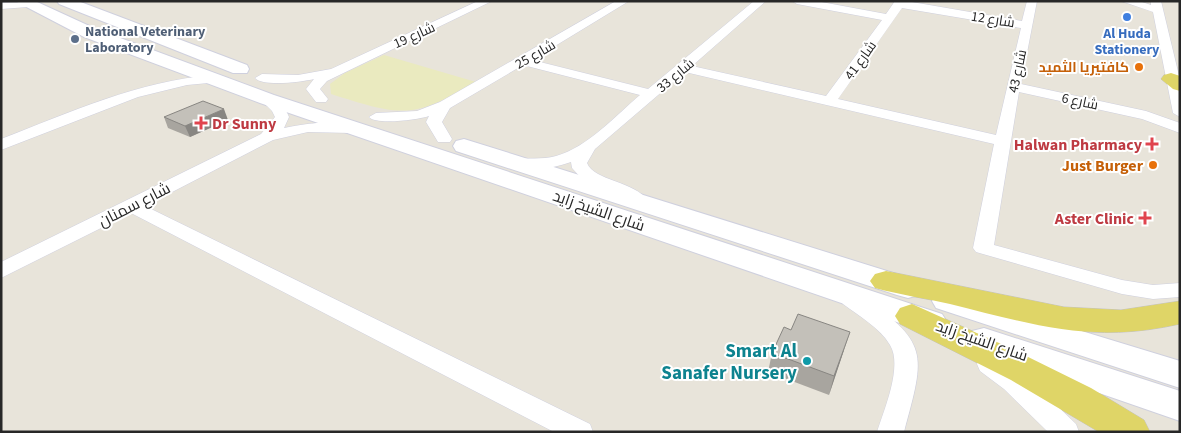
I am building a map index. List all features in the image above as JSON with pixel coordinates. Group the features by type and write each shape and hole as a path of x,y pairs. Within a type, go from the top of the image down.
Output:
{"main road":[{"name":"شارع الشيخ زايد","path":"64,1 265,88 840,291 1180,406"},
{"name":"شارع الشيخ زايد","path":"25,3 90,32 214,79 321,99 366,123 444,139 1180,376"},
{"path":"886,281 934,289 1005,308 1064,320 1123,321 1180,312"},
{"path":"912,316 1034,374 1099,411 1130,432"}],"street":[{"name":"شارع 19","path":"340,68 487,1"},
{"name":"شارع 25","path":"366,123 419,115 445,106 624,1"},
{"name":"شارع 33","path":"520,164 559,162 573,157 684,68 761,1"},
{"path":"797,1 890,18"},
{"name":"شارع 43","path":"1032,1 1002,141 983,248 1122,287 1153,292 1180,290"},
{"name":"شارع 41","path":"830,102 901,2"},
{"name":"شارع 12","path":"901,2 1026,24"},
{"path":"1129,2 1157,4 1176,82 1180,113"},
{"path":"1,6 25,3"},
{"path":"522,61 652,94"},
{"path":"146,90 163,79 172,64"},
{"path":"265,88 340,68"},
{"path":"321,99 314,92 314,85 340,68"},
{"path":"684,68 1002,141"},
{"path":"1,145 146,90 187,80 214,79"},
{"name":"شارع 6","path":"1014,87 1146,115 1180,128"},
{"name":"شارع سمنان","path":"265,88 282,117 277,127 267,137"},
{"path":"444,139 434,122 437,114 445,106"},
{"name":"شارع 6","path":"1146,115 1180,113"},
{"name":"شارع سمنان","path":"1,271 267,137 308,127 366,123"},
{"name":"شارع 33","path":"589,146 578,163 582,171 593,178 619,188 641,202"},
{"path":"131,206 580,432"},
{"path":"840,291 894,331 903,344 908,356 908,369 890,432"},
{"path":"912,316 989,364 1013,382 1066,432"}],"sand":[{"path":"384,55 476,82 436,103 406,110 374,107 331,94 330,84 345,73"}],"building":[{"path":"203,101 224,109 185,126 164,117"},
{"path":"798,314 850,332 834,376 772,353 784,327 791,330"}],"place":[{"name":"Al Huda Stationery","path":"1127,17"},
{"name":"National Veterinary Laboratory","path":"75,39"},
{"name":"كافتيريا الثميد","path":"1139,67"},
{"name":"Dr Sunny","path":"201,123"},
{"name":"Halwan Pharmacy","path":"1152,144"},
{"name":"Just Burger","path":"1153,165"},
{"name":"Aster Clinic","path":"1145,218"},
{"name":"Smart Al Sanafer Nursery","path":"807,361"}]}
